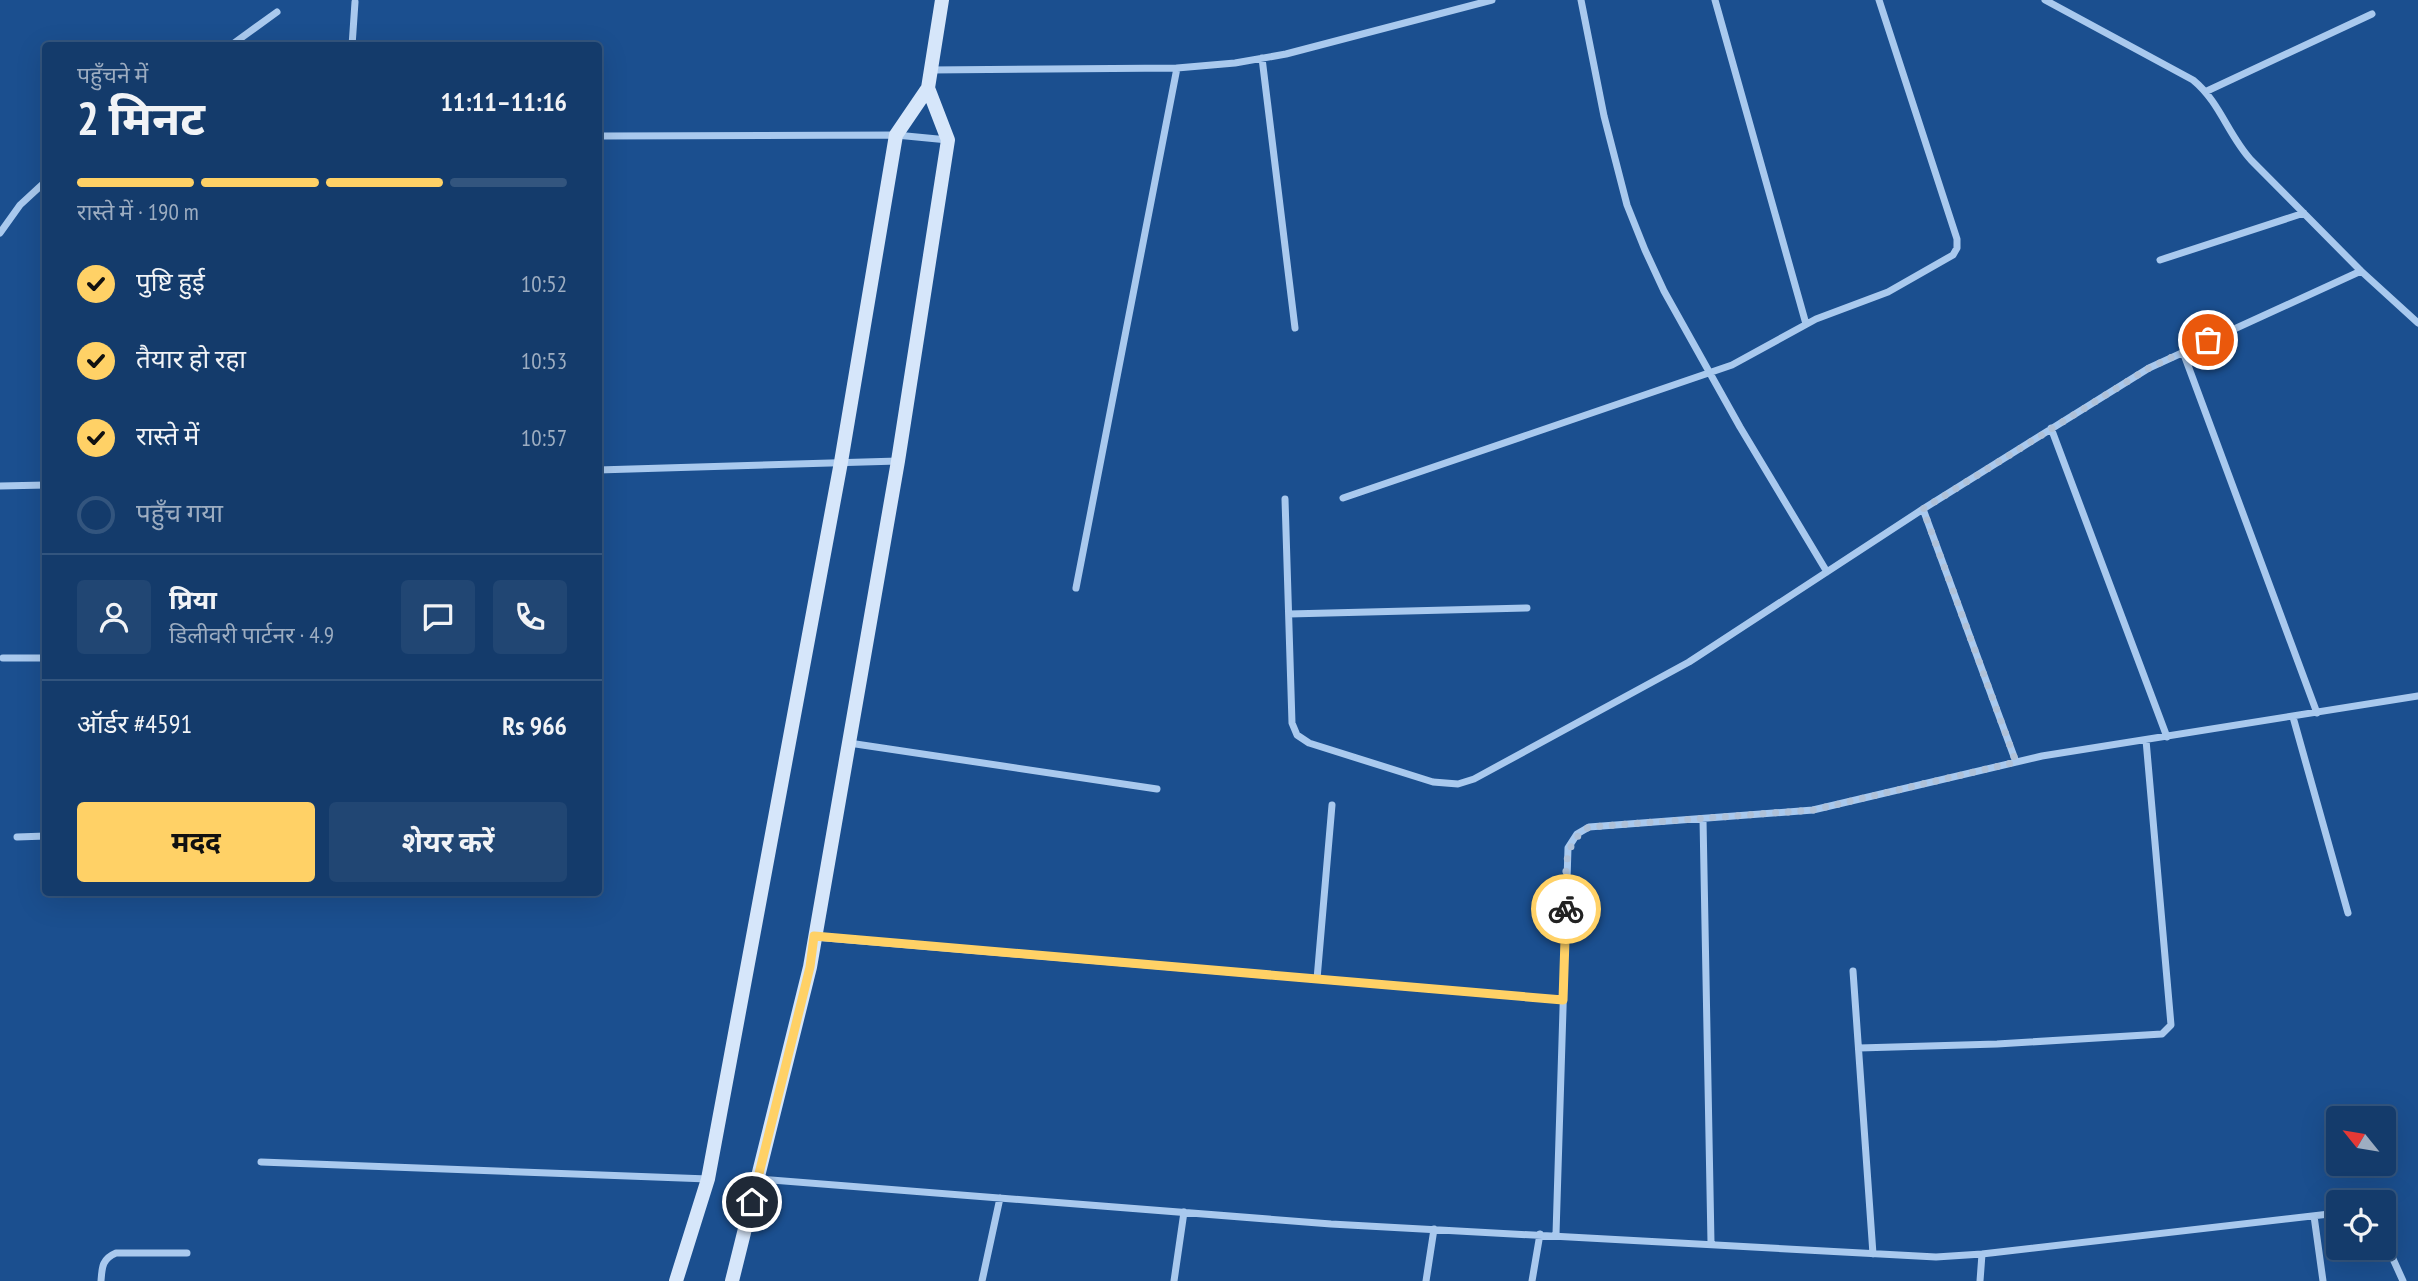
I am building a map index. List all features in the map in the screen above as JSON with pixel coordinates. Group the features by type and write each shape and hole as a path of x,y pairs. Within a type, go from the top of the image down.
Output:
{"street":[{"path":"732,1281 810,967 898,461 948,140 928,88 942,0"},
{"path":"930,70 1177,68 1262,58 1492,0"},
{"path":"1581,0 1604,116 1627,205 1645,250 1664,291 1827,572"},
{"path":"1715,0 1806,324"},
{"path":"1343,498 1732,365 1806,324 1888,292 1953,255 1957,248 1957,239 1879,0"},
{"path":"2045,0 2193,80 2207,91 2242,151 2361,271 2418,323"},
{"path":"352,42 355,2"},
{"path":"236,42 277,12"},
{"path":"2207,91 2372,14"},
{"path":"1262,58 1295,328"},
{"path":"1076,588 1177,68"},
{"path":"676,1281 708,1179 841,462 896,135 928,88"},
{"path":"603,136 896,135 948,140"},
{"path":"0,233 20,205 42,185"},
{"path":"2160,260 2304,213"},
{"path":"1285,499 1292,723 1297,735 1309,743 1433,782 1458,784 1474,779 1689,662 1923,509 2149,368 2361,271"},
{"path":"2183,352 2317,713"},
{"path":"2051,428 2167,737"},
{"path":"602,470 898,461"},
{"path":"0,486 42,485"},
{"path":"1923,509 2016,762"},
{"path":"1289,614 1527,608"},
{"path":"4,658 42,658"},
{"path":"1556,1234 1568,848 1577,834 1589,827 1813,810 2016,762 2418,696"},
{"path":"2293,717 2348,914"},
{"path":"1859,1048 1997,1044 2162,1034 2171,1025 2146,740"},
{"path":"848,743 1157,789"},
{"path":"1317,979 1332,805"},
{"path":"1703,819 1711,1243"},
{"path":"17,837 42,836"},
{"path":"814,936 1563,1000"},
{"path":"1853,971 1873,1254"},
{"path":"261,1162 708,1179"},
{"path":"758,1179 1434,1229 1936,1257 2326,1214"},
{"path":"982,1281 1000,1198"},
{"path":"1174,1281 1184,1212"},
{"path":"2314,1216 2323,1281"},
{"path":"1426,1281 1434,1229"},
{"path":"1532,1281 1540,1234"},
{"path":"101,1281 107,1256 116,1253 187,1253"},
{"path":"1980,1281 1982,1254"},
{"path":"2394,1260 2403,1281"}],"way so far":[{"path":"1566,909 1568,848 1577,834 1589,827 1813,810 2016,762 1923,509 2149,368 2208,340"}],"route":[{"path":"752,1202 810,967 814,936 1563,1000 1566,909"}]}
